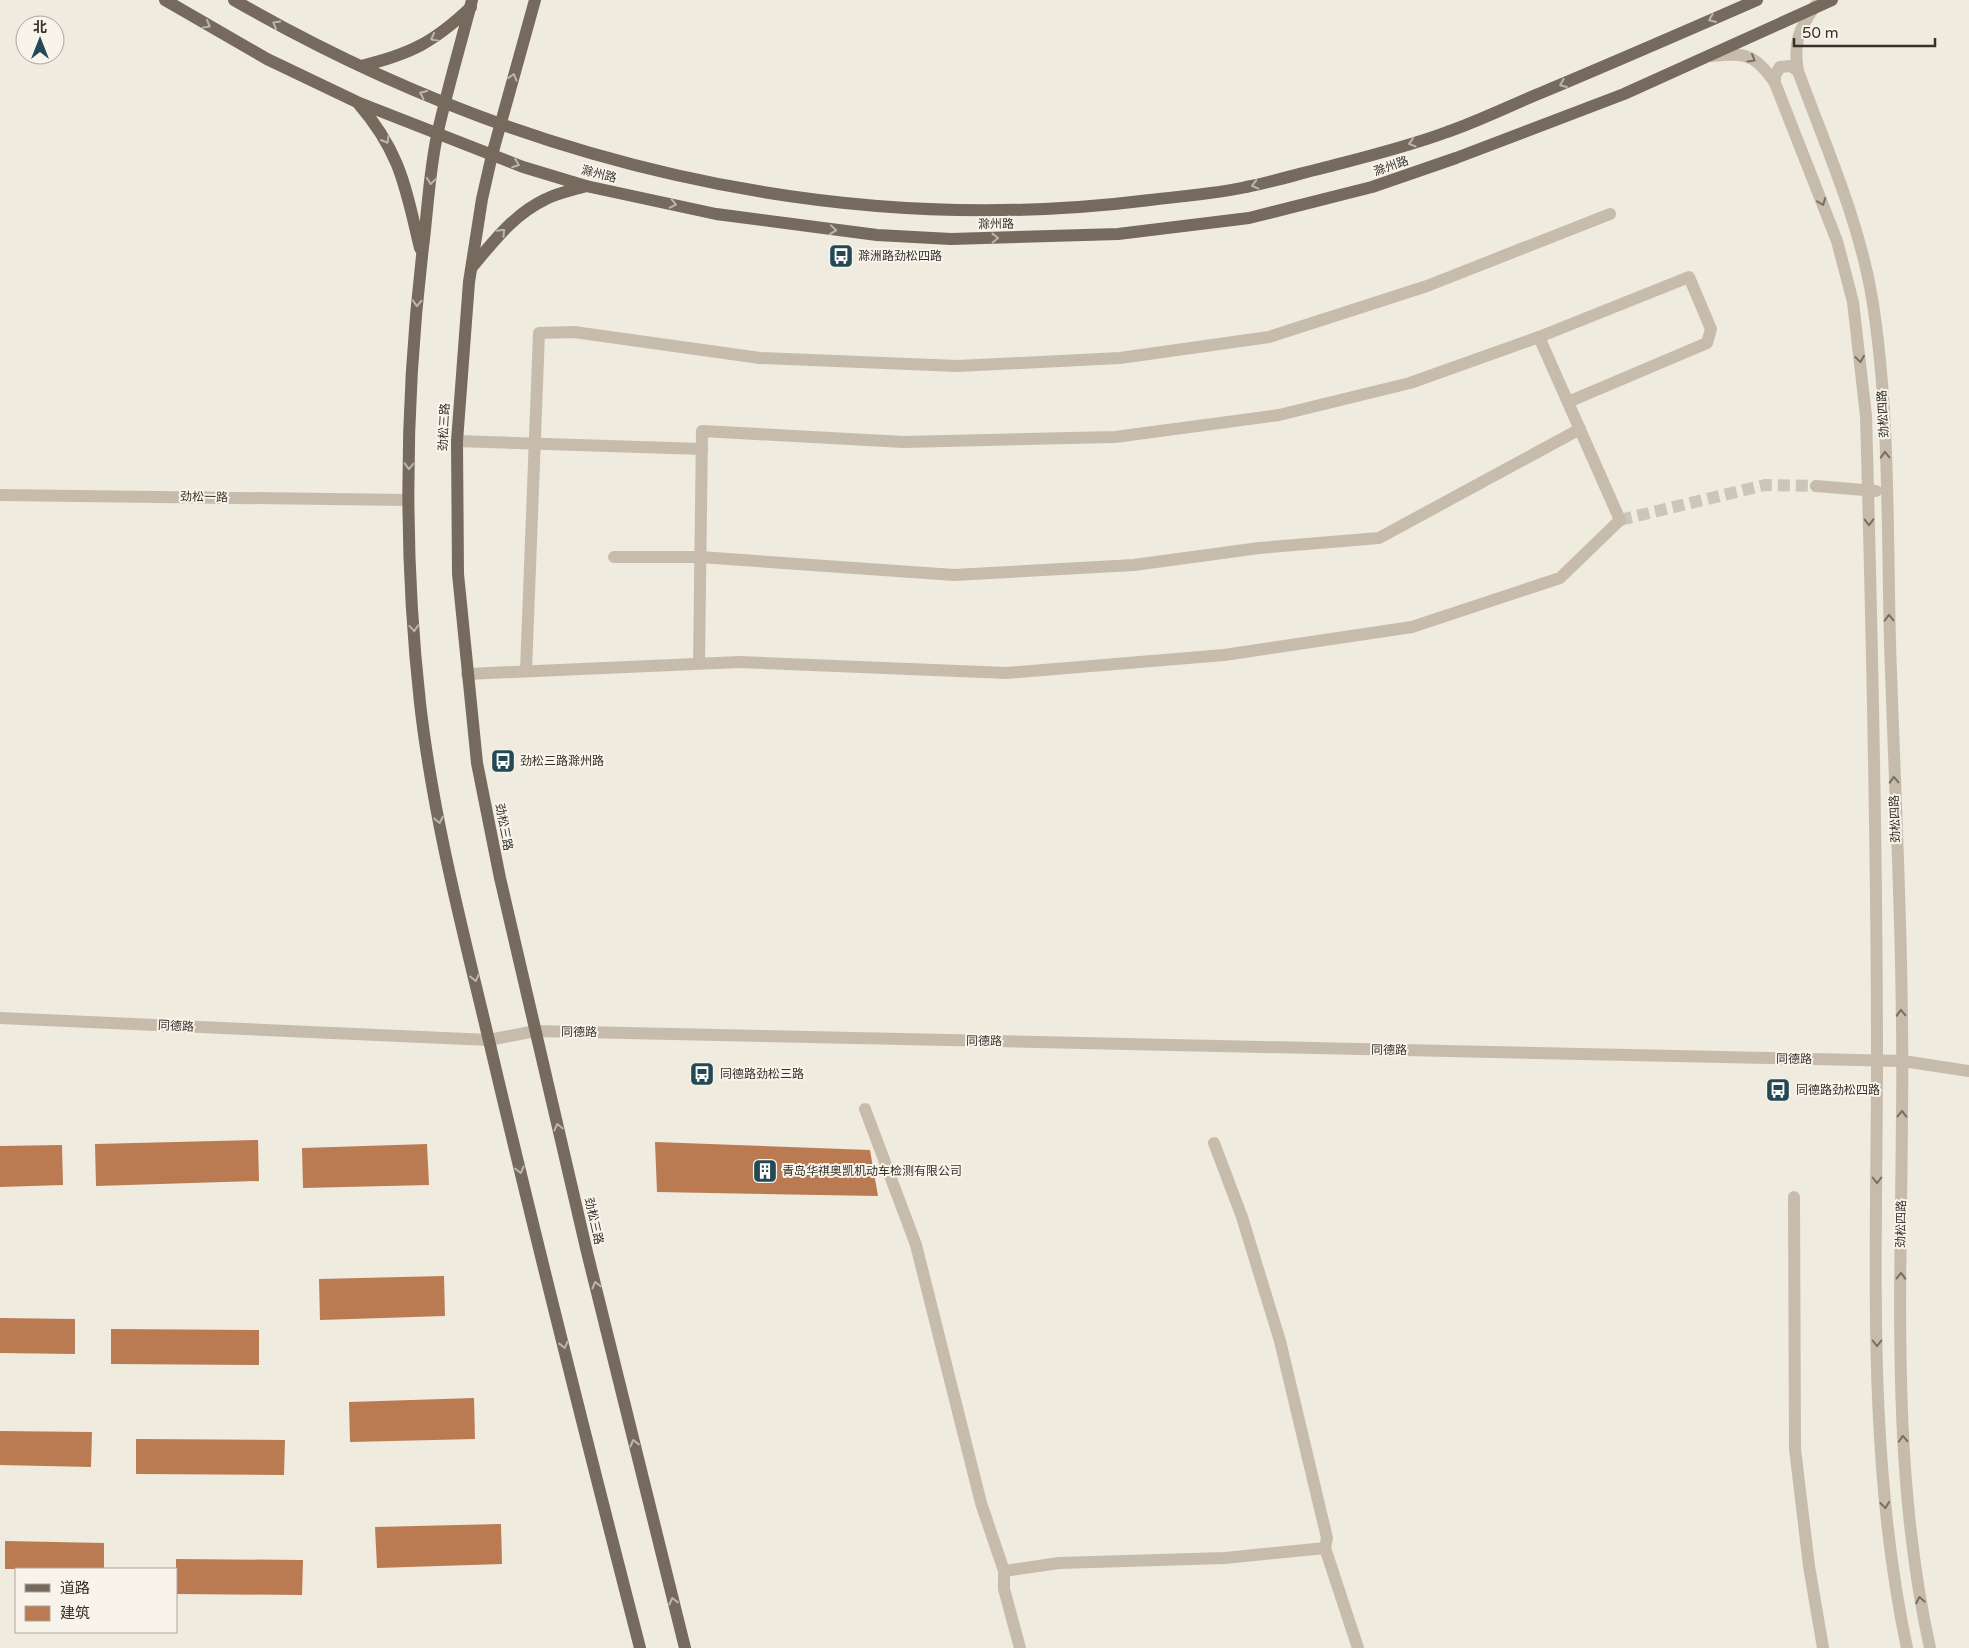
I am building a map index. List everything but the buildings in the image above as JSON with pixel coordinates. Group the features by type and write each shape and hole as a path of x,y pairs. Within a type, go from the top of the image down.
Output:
{"main road":[{"name":"滁州路","path":"165,0 267,59 357,102 492,155 586,186 716,214 878,235 951,239 1118,234 1263,215 1372,187 1456,158 1616,97 1832,0"},
{"name":"滁州路","path":"234,0 289,32 446,103 529,136 618,162 720,184 812,199 877,206 954,210 1032,210 1116,204 1243,188 1374,155 1447,132 1757,0"},
{"name":"劲松三路","path":"535,0 492,155 482,200 471,269 462,350 457,441 458,574 467,674 477,763 500,878 535,1031 685,1648"},
{"path":"361,66 399,57 444,32 472,3"},
{"path":"472,3 438,133 418,289 410,425 408,500 414,636 430,772 453,887 489,1040 640,1648"},
{"path":"357,102 378,126 401,170 422,255"},
{"path":"471,269 501,231 528,209 547,198 586,186"}],"street":[{"name":"劲松四路","path":"1815,6 1803,24 1796,41 1798,70 1858,236 1872,298 1884,417 1903,1061 1900,1373 1906,1485 1920,1600 1930,1648"},
{"name":"劲松四路","path":"1705,57 1734,53 1745,54 1763,66 1775,83 1837,241 1852,302 1866,416 1877,834 1877,1375 1884,1492 1899,1610 1907,1648"},
{"path":"1775,83 1775,75 1780,67 1790,66 1798,70"},
{"path":"526,671 539,333 574,332 760,358 958,366 1120,358 1268,337 1427,286 1610,214"},
{"path":"699,663 702,431 904,442 1115,437 1279,415 1410,382 1540,338 1689,277 1711,329 1706,343 1568,402"},
{"path":"467,674 740,662 1007,673 1224,655 1412,627 1560,578 1620,520 1540,338"},
{"path":"614,557 700,556 954,575 1134,565 1259,548 1379,538 1580,429"},
{"path":"457,441 702,449"},
{"path":"1816,486 1886,491"},
{"name":"劲松一路","path":"0,495 408,500"},
{"name":"同德路","path":"0,1018 489,1040 535,1031 1903,1061 1969,1071"},
{"path":"865,1109 916,1245 981,1504 1004,1571 1004,1589 1020,1648"},
{"path":"1214,1143 1242,1218 1280,1341 1327,1538 1325,1548 1358,1648"},
{"path":"1794,1197 1795,1449 1809,1566 1823,1648"},
{"path":"1004,1571 1058,1563 1225,1558 1325,1548"}],"tunnel":[{"path":"1620,520 1765,485 1816,486"}],"place":[{"name":"滁洲路劲松四路","path":"841,256"},
{"name":"劲松三路滁州路","path":"503,761"},
{"name":"同德路劲松三路","path":"702,1074"},
{"name":"同德路劲松四路","path":"1778,1090"},
{"name":"青岛华祺奥凯机动车检测有限公司","path":"765,1171"}]}
